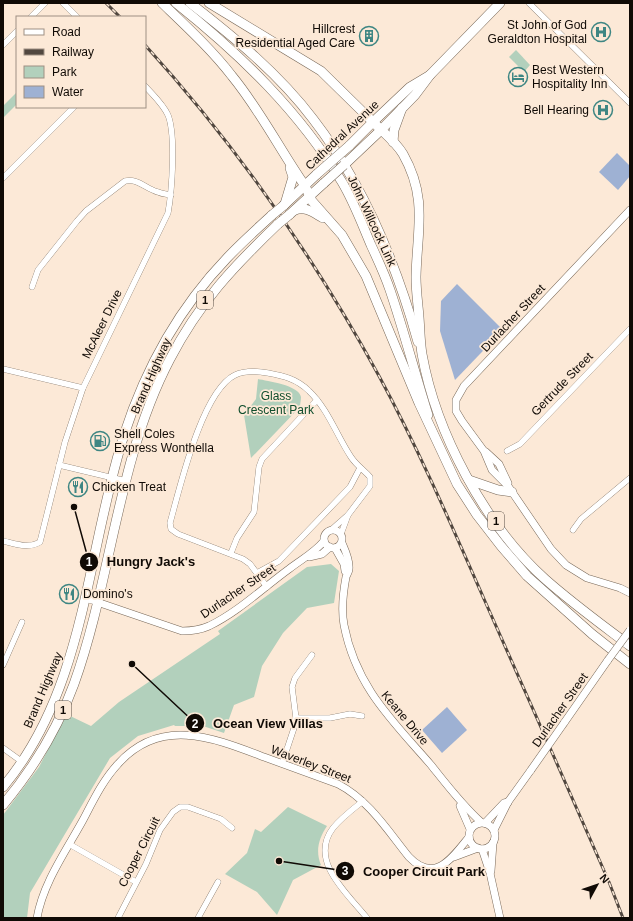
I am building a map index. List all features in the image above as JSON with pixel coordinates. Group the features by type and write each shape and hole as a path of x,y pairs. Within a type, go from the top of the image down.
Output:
{"main road":[{"path":"162,3 186,25 232,75 265,122 305,186 309,197"},
{"name":"John Willcock Link","path":"176,3 218,36 255,71 293,112 342,183 357,211 390,289 434,434"},
{"name":"John Willcock Link","path":"190,3 252,54 286,87 314,119 352,176 380,231 410,313 422,354"},
{"path":"209,3 321,71 374,122"},
{"name":"Cathedral Avenue","path":"381,130 430,75 500,3"},
{"name":"Cathedral Avenue","path":"272,216 349,146 410,87 430,75"},
{"path":"356,104 375,112 384,112"},
{"path":"393,142 394,130 402,108"},
{"name":"1","path":"374,122 402,152 413,175 418,193 420,219 416,278 422,354 442,423 469,480 488,512 516,548 544,578 582,610 630,646"},
{"name":"Brand Highway","path":"3,805 30,769 62,714 83,655 134,451 155,392 169,361 188,326 207,298 226,275 278,224 381,130"},
{"path":"284,205 293,177 288,161"},
{"name":"1","path":"309,197 342,235 366,276 419,403 457,484 477,515 500,546 526,576 630,664"},
{"name":"1","path":"291,212 301,207 329,221"},
{"name":"Brand Highway","path":"3,787 22,762 52,707 68,668 112,477 124,435 145,380 177,322 195,296 227,258 272,216"},
{"path":"469,480 498,490 510,489"}],"street":[{"path":"32,16 44,3"},
{"path":"63,3 75,16"},
{"path":"529,3 630,104"},
{"path":"3,45 16,32"},
{"name":"McAleer Drive","path":"3,541 25,546 34,546 40,542 59,465 83,388 168,213 171,195 171,131 168,115 157,98 146,87"},
{"path":"3,178 73,108"},
{"path":"32,287 38,270 76,221 86,211 125,181 137,181 157,192 171,195"},
{"name":"Durlacher Street","path":"630,210 464,386 456,400 456,410 462,421 484,451 503,469 510,489 544,540 558,557 587,578 620,588 630,593"},
{"name":"Gertrude Street","path":"507,451 520,444 630,329"},
{"path":"3,369 83,388"},
{"path":"267,587 257,573 243,558 178,534 172,529 170,522 185,468 198,432 215,396 224,383 235,375 246,371 259,371 287,376 301,384 317,400 360,468 370,477 370,486 348,515 326,534 324,540 332,548 342,543 341,534 348,515"},
{"path":"231,553 237,538 254,512 259,467 262,459 317,400"},
{"path":"59,465 126,481"},
{"name":"Durlacher Street","path":"257,573 280,562 350,487 360,468"},
{"path":"573,530 581,519 630,478"},
{"path":"331,530 336,530 341,534"},
{"name":"Durlacher Street","path":"85,599 182,630 196,631 225,617 289,569 309,557 324,540"},
{"name":"Keane Drive","path":"342,543 348,560 349,570 346,575"},
{"name":"Durlacher Street","path":"309,557 322,554 332,548"},
{"name":"Keane Drive","path":"332,548 344,564 346,575 342,602 344,625 351,651 359,671 370,692 383,711 432,766 455,797 464,812 470,829"},
{"name":"Durlacher Street","path":"620,588 630,586"},
{"path":"3,665 22,622"},
{"name":"Durlacher Street","path":"494,830 508,802 630,629"},
{"path":"282,764 296,718 292,687 295,678 312,655"},
{"path":"296,718 330,718 350,714 362,716"},
{"name":"Waverley Street","path":"37,918 41,898 95,798 114,769 129,753 158,739 188,735 212,738 338,784 351,791 363,801 416,865 431,869 447,863 453,858 469,837"},
{"path":"3,748 22,762"},
{"name":"Keane Drive","path":"455,797 483,823"},
{"path":"363,801 334,826 328,835 324,848 325,860 329,870 367,918"},
{"name":"Durlacher Street","path":"483,823 504,803 508,802"},
{"name":"Cooper Circuit","path":"118,918 146,864 160,830 173,812 180,807 188,807 221,819 232,828"},
{"path":"490,873 495,837 494,830 483,823 474,825 470,829 469,837 472,844 480,849 490,873 500,918"},
{"path":"480,849 487,848 493,843"},
{"path":"69,844 136,882"},
{"name":"Waverley Street","path":"453,858 480,849"},
{"path":"198,918 218,882"}],"green space":[{"path":"516,50 530,65 524,72 509,57"},
{"path":"16,93 16,105 3,118 3,106"},
{"name":"Glass Crescent Park","path":"258,379 275,382 295,389 301,398 300,407 251,458 244,415 256,399"},
{"path":"331,564 339,571 334,603 307,608 283,633 262,666 254,697 234,705 224,733 203,726 174,725 138,736 110,758 30,893 27,918 3,918 3,815 39,767 66,714 91,726 119,702 220,634 218,631 307,567"},
{"path":"288,807 327,826 322,835 318,850 321,865 293,880 277,915 257,892 225,874 247,853 255,829 261,832"}],"water":[{"path":"617,153 630,166 630,176 618,190 599,172"},
{"path":"457,284 503,330 455,380 440,331 441,301"},
{"path":"447,707 467,730 442,753 422,730"}],"railway":[{"path":"106,3 119,16"},
{"path":"146,46 211,122 272,203 328,288 379,376 421,458 447,514 594,847 623,918"}],"place":[{"name":"St John of God Geraldton Hospital","path":"601,32"},
{"name":"Hillcrest Residential Aged Care","path":"369,36"},
{"name":"Best Western Hospitality Inn","path":"518,77"},
{"name":"Bell Hearing","path":"603,110"},
{"name":"Shell Coles Express Wonthella","path":"100,441"},
{"name":"Chicken Treat","path":"78,487"},
{"name":"Hungry Jack's","path":"74,507"},
{"name":"Domino's","path":"69,594"},
{"name":"Ocean View Villas","path":"132,664"},
{"name":"Cooper Circuit Park","path":"279,861"}]}
